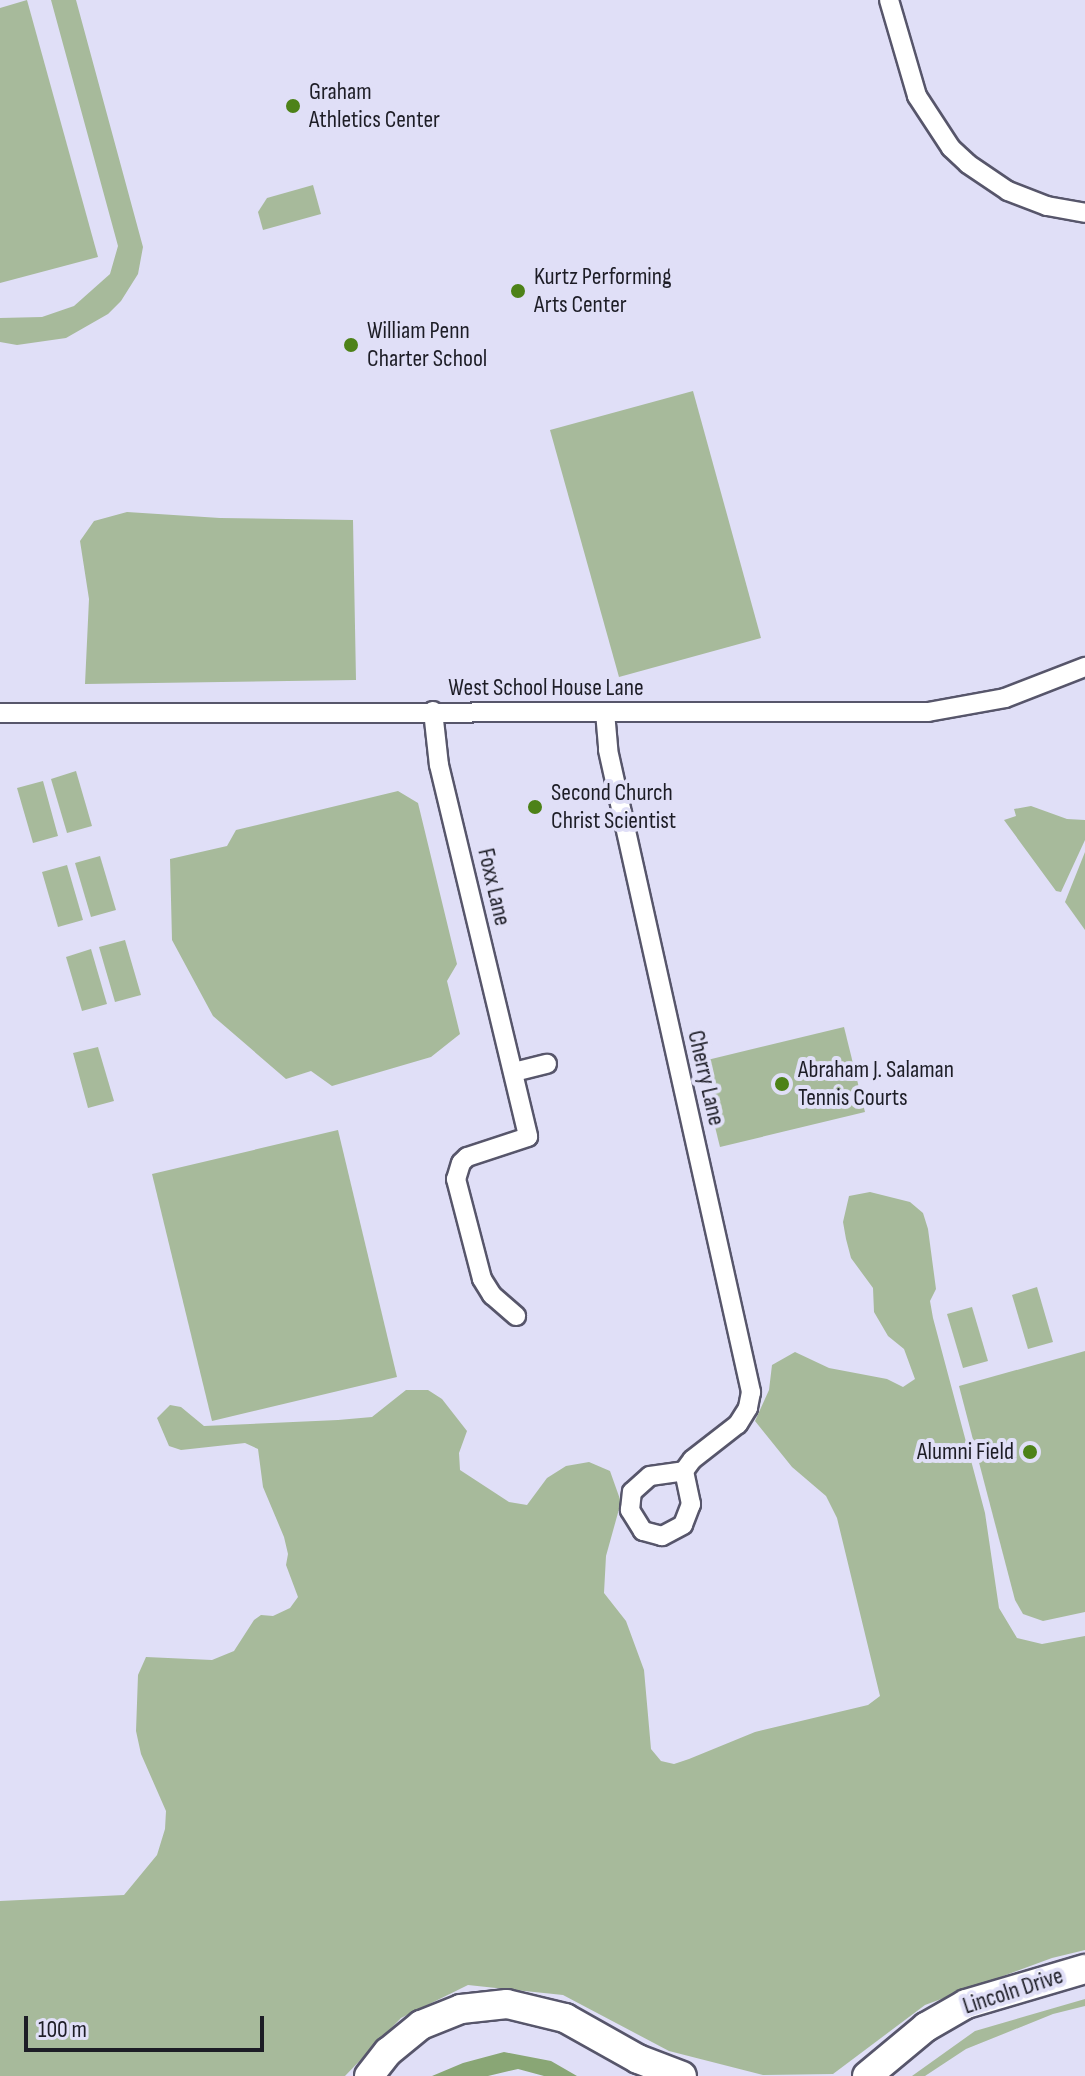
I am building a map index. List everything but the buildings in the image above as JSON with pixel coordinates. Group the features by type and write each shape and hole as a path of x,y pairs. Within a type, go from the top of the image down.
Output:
{"main road":[{"name":"Lincoln Drive","path":"867,2076 926,2027 966,2004 1085,1969"},
{"name":"Lincoln Drive","path":"894,2076 936,2041 973,2020 1085,1987"},
{"path":"369,2076 388,2052 421,2025 461,2009 507,2004 565,2018 638,2059 682,2076"},
{"path":"392,2076 421,2048 442,2035 466,2027 506,2023 557,2035 633,2076"}],"street":[{"path":"889,0 917,96 951,148 968,164 1008,191 1047,206 1085,213"},
{"name":"West School House Lane","path":"0,713 944,711 1005,698 1085,667"},
{"name":"Foxx Lane","path":"433,711 439,765 528,1137 467,1157 461,1163 456,1179 482,1279 492,1295 516,1316"},
{"name":"Cherry Lane","path":"605,712 608,750 750,1383 750,1399 744,1416 692,1460 684,1471"},
{"path":"514,1072 547,1064"}],"shaded area":[{"path":"27,0 98,257 0,283 0,8"},
{"path":"51,0 76,0 143,247 138,274 121,301 108,314 66,338 17,345 0,342 0,318 42,317 74,306 110,274 118,246"},
{"path":"313,185 321,214 263,230 258,212 267,198"},
{"path":"693,391 761,638 619,677 550,430"},
{"path":"127,512 220,518 353,520 356,680 85,684 89,599 80,541 94,521"},
{"path":"76,771 92,826 67,833 51,779"},
{"path":"43,781 58,836 33,843 17,788"},
{"path":"398,791 418,803 457,964 447,981 460,1034 431,1057 332,1086 311,1071 286,1079 213,1016 172,940 170,859 227,846 236,830"},
{"path":"1031,806 1067,819 1085,820 1085,840 1061,892 1056,891 1004,820 1016,816 1014,809"},
{"path":"1085,852 1085,930 1065,902"},
{"path":"100,856 116,910 91,917 75,863"},
{"path":"67,865 83,920 58,927 42,872"},
{"path":"125,940 141,995 115,1002 99,947"},
{"path":"91,949 107,1004 82,1011 66,957"},
{"name":"Abraham J. Salaman Tennis Courts","path":"844,1027 865,1112 720,1147 699,1062"},
{"path":"98,1047 114,1101 88,1108 73,1053"},
{"path":"338,1130 397,1377 212,1421 152,1174"},
{"path":"870,1192 910,1202 923,1213 928,1229 936,1289 930,1301 933,1318 985,1513 999,1608 1017,1638 1042,1644 1085,1636 1085,1950 1052,1958 925,2005 833,2074 763,2075 669,2051 563,1995 468,1985 401,2018 345,2076 0,2076 0,1901 124,1895 157,1855 165,1829 166,1811 141,1754 136,1731 138,1675 146,1657 212,1660 234,1651 254,1620 261,1615 273,1616 290,1608 298,1597 286,1565 288,1554 284,1537 263,1487 258,1449 245,1443 181,1450 169,1446 157,1418 170,1405 181,1407 204,1426 338,1420 372,1417 406,1390 428,1390 442,1399 467,1431 459,1453 460,1470 509,1502 527,1505 547,1478 566,1466 589,1462 610,1471 621,1502 606,1556 604,1593 626,1621 644,1670 651,1749 661,1761 674,1764 755,1732 868,1705 880,1696 837,1518 826,1496 792,1467 755,1421 769,1390 772,1365 795,1352 829,1368 887,1379 903,1387 915,1379 904,1349 888,1336 874,1312 873,1288 851,1258 846,1239 843,1222 849,1196"},
{"path":"1037,1287 1053,1342 1028,1349 1012,1295"},
{"path":"972,1307 988,1361 963,1368 947,1314"},
{"name":"Alumni Field","path":"1085,1351 1085,1612 1043,1621 1023,1614 1015,1600 959,1386"},
{"path":"1085,1999 1085,2006 1053,2014 966,2049 925,2076 912,2076 975,2031"},
{"path":"504,2052 551,2061 577,2076 544,2076 518,2069 488,2076 432,2076 463,2063"}],"place":[{"name":"Graham Athletics Center","path":"293,106"},
{"name":"Kurtz Performing Arts Center","path":"518,291"},
{"name":"William Penn Charter School","path":"351,345"},
{"name":"Second Church Christ Scientist","path":"535,807"},
{"name":"Abraham J. Salaman Tennis Courts","path":"782,1084"},
{"name":"Alumni Field","path":"1030,1452"}]}
